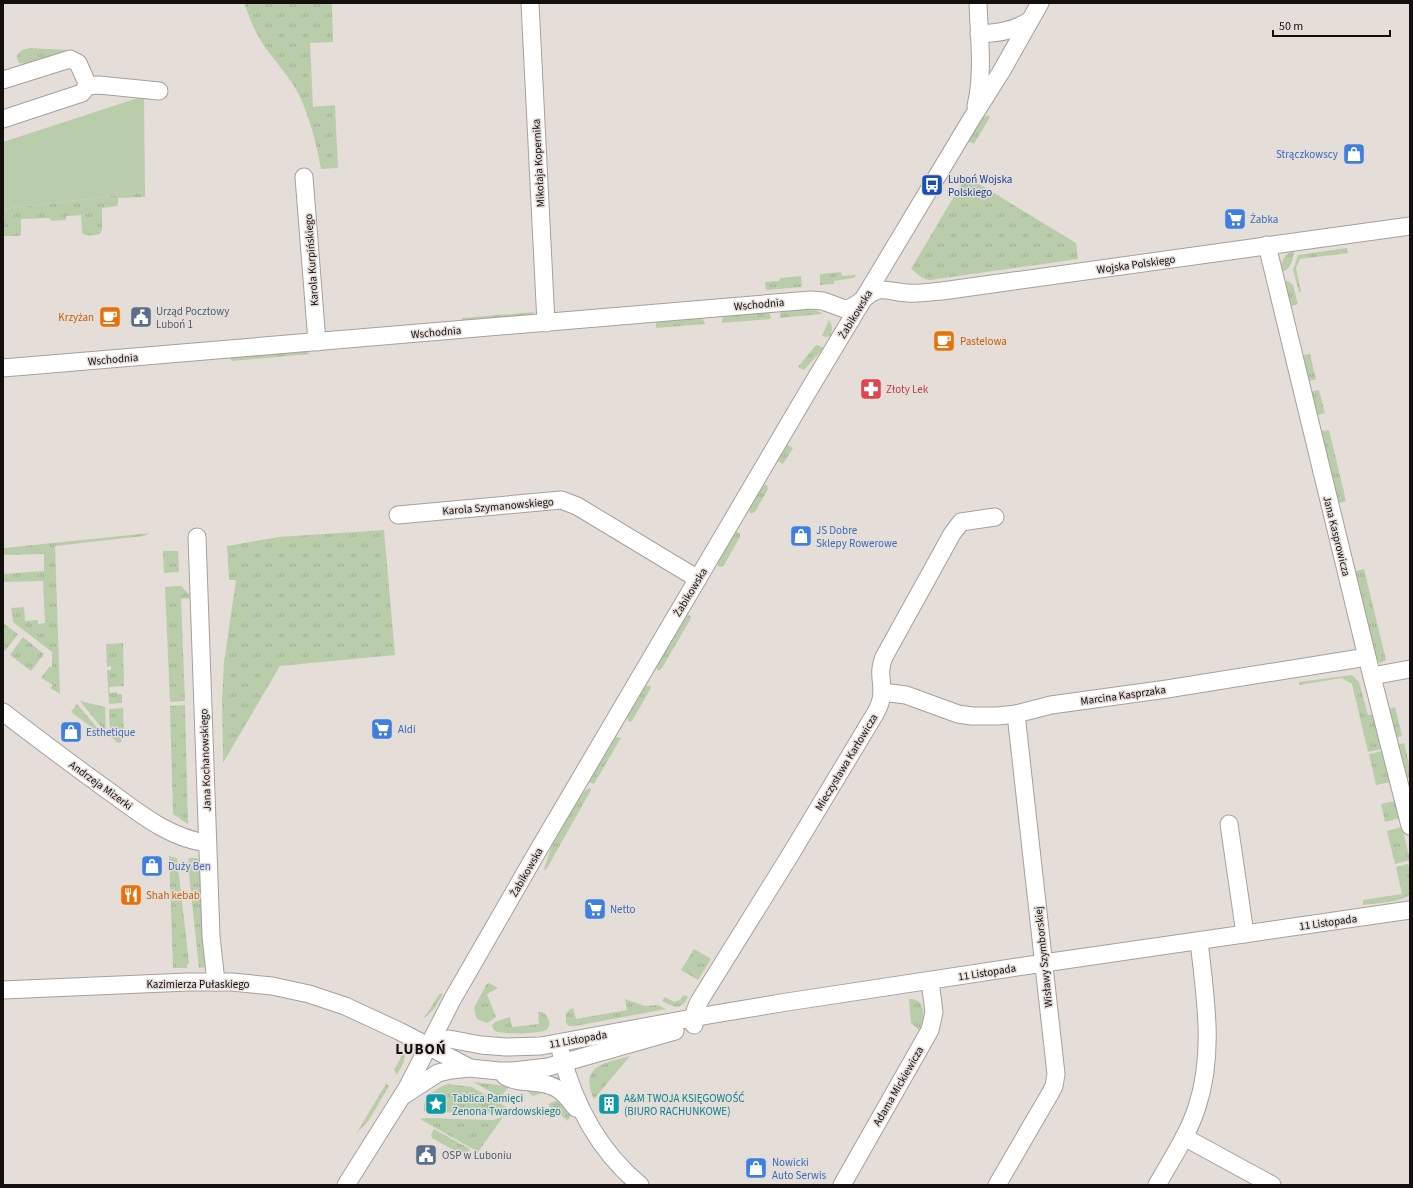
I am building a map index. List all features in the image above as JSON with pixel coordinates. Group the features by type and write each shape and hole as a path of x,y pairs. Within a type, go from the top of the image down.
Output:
{"street":[{"name":"Mikołaja Kopernika","path":"530,3 546,322"},
{"path":"972,118 979,95 980,86 978,3"},
{"name":"Żabikowska","path":"346,1185 403,1095 452,1000 536,854 864,299 1001,72 1040,3"},
{"path":"979,34 996,33 1013,29 1029,21"},
{"path":"3,80 70,59 78,63 87,80 87,86 82,93 3,119"},
{"path":"87,86 100,85 159,91"},
{"name":"Karola Kurpińskiego","path":"304,177 317,342"},
{"name":"Wojska Polskiego","path":"864,299 879,290 912,294 942,291 1410,226"},
{"name":"Jana Kasprowicza","path":"1267,245 1367,657 1410,826"},
{"name":"Wschodnia","path":"3,368 811,300 823,301 844,310 852,308 864,299"},
{"name":"Karola Szymanowskiego","path":"398,515 560,500 577,506 698,579"},
{"name":"Mieczysława Karłowicza","path":"694,1022 697,1006 700,1000 789,857 875,714 879,706 882,692 880,669 884,657 956,527 961,522 968,520 995,517"},
{"name":"Jana Kochanowskiego","path":"197,537 208,843 212,936 216,982"},
{"name":"Marcina Kasprzaka","path":"882,692 906,695 958,714 985,716 1016,714 1051,705 1161,690 1367,657"},
{"path":"1372,676 1410,669"},
{"name":"Andrzeja Mizerki","path":"3,712 74,766 152,821 184,838 208,843"},
{"name":"Wisławy Szymborskiej","path":"997,1185 1051,1092 1056,1074 1016,714"},
{"path":"1229,824 1245,934"},
{"name":"11 Listopada","path":"470,1068 499,1071 534,1069 563,1063 728,1012 1044,963 1410,910"},
{"path":"1157,1185 1184,1137 1195,1114 1201,1094 1208,1047 1206,1002 1199,941"},
{"name":"Adama Mickiewicza","path":"842,1185 930,1030 934,1012 930,981"},
{"name":"Kazimierza Pułaskiego","path":"3,990 216,982 260,984 284,988 333,1001 429,1046 470,1068"},
{"path":"452,1000 452,1019 454,1026 464,1041"},
{"name":"11 Listopada","path":"429,1046 436,1042 449,1039 481,1045 526,1047 694,1022"},
{"path":"559,1043 563,1063 586,1119 599,1141 611,1156 640,1185"},
{"path":"403,1095 438,1073 470,1068"},
{"path":"499,1071 510,1079 545,1084 558,1089 586,1119"},
{"path":"1184,1137 1272,1185"}],"green space":[{"path":"244,3 332,3 333,42 310,43 313,107 335,105 338,168 321,169 312,130 298,93 294,85 261,42 253,27"},
{"path":"30,48 68,50 37,62 24,64 19,63 17,55 22,50"},
{"path":"144,96 145,192 3,209 3,142"},
{"path":"987,115 990,117 974,144 968,141 980,120"},
{"path":"966,176 1076,243 1078,259 930,280 924,279 911,269"},
{"path":"145,192 145,197 118,198 118,206 102,208 102,230 100,234 88,235 82,233 81,215 66,216 66,220 51,221 50,218 21,219 21,234 19,236 3,236 3,209"},
{"path":"1347,248 1348,253 1300,259 1296,268 1301,292 1299,292 1293,270 1298,255"},
{"path":"1295,250 1289,267 1285,271 1281,272 1281,265 1284,258 1288,253"},
{"path":"841,272 842,276 856,275 853,278 834,281 834,284 820,285 820,274"},
{"path":"801,276 802,287 766,290 765,282 779,281 780,278"},
{"path":"1288,281 1293,285 1298,304 1292,306 1289,304 1284,282"},
{"path":"808,309 822,313 780,318 780,313 782,311"},
{"path":"535,312 529,316 465,322 462,320 462,318"},
{"path":"768,312 771,319 722,323 724,316"},
{"path":"702,318 705,324 656,328 658,321"},
{"path":"829,320 832,326 831,336 822,336"},
{"path":"816,345 824,348 804,370 798,367"},
{"path":"307,351 310,354 232,361 230,359 230,357"},
{"path":"1310,354 1316,379 1310,381 1307,379 1302,358 1304,355"},
{"path":"1319,390 1325,413 1319,415 1316,414 1311,394 1313,391"},
{"path":"1329,430 1346,501 1340,503 1337,501 1321,434 1322,431"},
{"path":"787,445 793,448 783,464 778,461"},
{"path":"764,485 767,485 768,489 755,512 750,513 749,508"},
{"path":"384,530 395,655 280,666 223,763 222,700 224,662 236,580 229,580 227,546 279,537"},
{"path":"736,532 740,533 740,537 724,565 721,567 718,566 718,562"},
{"path":"150,533 144,536 55,546 60,694 50,688 53,685 41,678 49,667 52,667 52,652 13,622 11,608 24,607 25,621 38,620 38,624 45,623 43,581 3,582 3,574 44,571 44,554 5,555 3,553 3,534 4,548"},
{"path":"163,551 178,551 179,572 164,573"},
{"path":"1364,569 1386,660 1380,663 1376,659 1355,574 1356,571"},
{"path":"181,586 193,598 181,599 185,701 170,702 165,587"},
{"path":"689,615 691,617 690,620 662,668 657,670 656,666 685,617"},
{"path":"3,623 18,634 5,651 3,650"},
{"path":"23,637 44,654 31,671 10,655"},
{"path":"123,643 124,686 109,687 110,693 117,692 117,694 122,694 122,703 109,704 107,670 111,670 111,666 107,667 106,644"},
{"path":"1352,675 1359,682 1368,715 1373,714 1382,749 1368,752 1352,684 1342,678 1299,685 1299,682"},
{"path":"650,686 651,688 630,722 628,721 627,717 643,687"},
{"path":"80,701 105,707 106,733"},
{"path":"77,704 107,739 71,712"},
{"path":"185,705 188,824 173,814 170,706"},
{"path":"1395,707 1402,736 1398,737 1395,736 1388,709"},
{"path":"123,708 124,736 121,742 118,743 110,736 109,709"},
{"path":"616,737 621,738 594,784 589,782 613,740"},
{"path":"1404,743 1410,768 1410,778 1406,777 1398,747 1400,744"},
{"path":"1383,751 1391,782 1376,785 1369,754"},
{"path":"589,788 591,790 546,870 544,869 552,845 581,794"},
{"path":"1395,801 1400,818 1385,822 1381,804"},
{"path":"1402,827 1410,860 1395,864 1387,831"},
{"path":"169,856 177,858 189,963 187,968 173,968"},
{"path":"189,858 197,858 201,862 206,967 199,968 188,865"},
{"path":"1408,864 1410,871 1410,894 1395,901 1363,905 1363,900 1402,894 1396,867"},
{"path":"694,949 711,959 698,980 681,970"},
{"path":"489,983 498,988 487,994 496,1017 487,1023 477,1019 474,1008 486,985"},
{"path":"440,993 443,994 433,1010 423,1019"},
{"path":"683,995 688,997 680,1006 670,1005 662,1001 665,997 674,1002 680,1000"},
{"path":"625,999 645,1006 658,1005 666,1009 575,1026 569,1026 566,1023 566,1014 573,1008 576,1019 627,1010"},
{"path":"909,999 915,1000 922,1005 923,1015 919,1030 911,1023"},
{"path":"538,1012 544,1013 549,1020 549,1026 546,1030 529,1033 505,1033 495,1031 493,1029 492,1025 495,1022 510,1017 512,1027 539,1024"},
{"path":"404,1051 404,1060 397,1075 394,1070"},
{"path":"630,1056 594,1099 590,1088 592,1073 603,1064"},
{"path":"473,1082 523,1088 508,1088 503,1094 515,1102 513,1104"},
{"path":"386,1084 389,1086 369,1120 356,1134"},
{"path":"448,1084 472,1087 506,1107 487,1113 425,1112 425,1103 430,1095 434,1091"},
{"path":"523,1088 548,1091 533,1096"},
{"path":"559,1100 565,1102 570,1117 568,1121 548,1105"},
{"path":"503,1117 478,1152 420,1119 493,1120"},
{"path":"434,1129 470,1149 466,1157 432,1138 431,1135"}],"place":[{"name":"Strączkowscy","path":"1354,154"},
{"name":"Luboń Wojska Polskiego","path":"932,185"},
{"name":"Żabka","path":"1235,219"},
{"name":"Krzyżan","path":"110,317"},
{"name":"Urząd Pocztowy Luboń 1","path":"141,317"},
{"name":"Pastelowa","path":"944,341"},
{"name":"Złoty Lek","path":"871,389"},
{"name":"JS Dobre Sklepy Rowerowe","path":"801,536"},
{"name":"Aldi","path":"382,729"},
{"name":"Esthetique","path":"71,732"},
{"name":"Duży Ben","path":"152,866"},
{"name":"Shah kebab","path":"131,895"},
{"name":"Netto","path":"595,909"},
{"name":"Tablica Pamięci Zenona Twardowskiego","path":"436,1104"},
{"name":"A&M TWOJA KSIĘGOWOŚĆ (BIURO RACHUNKOWE)","path":"609,1104"},
{"name":"OSP w Luboniu","path":"426,1155"},
{"name":"Nowicki Auto Serwis","path":"756,1168"}],"district":[{"name":"LUBOŃ","path":"421,1049"}]}
